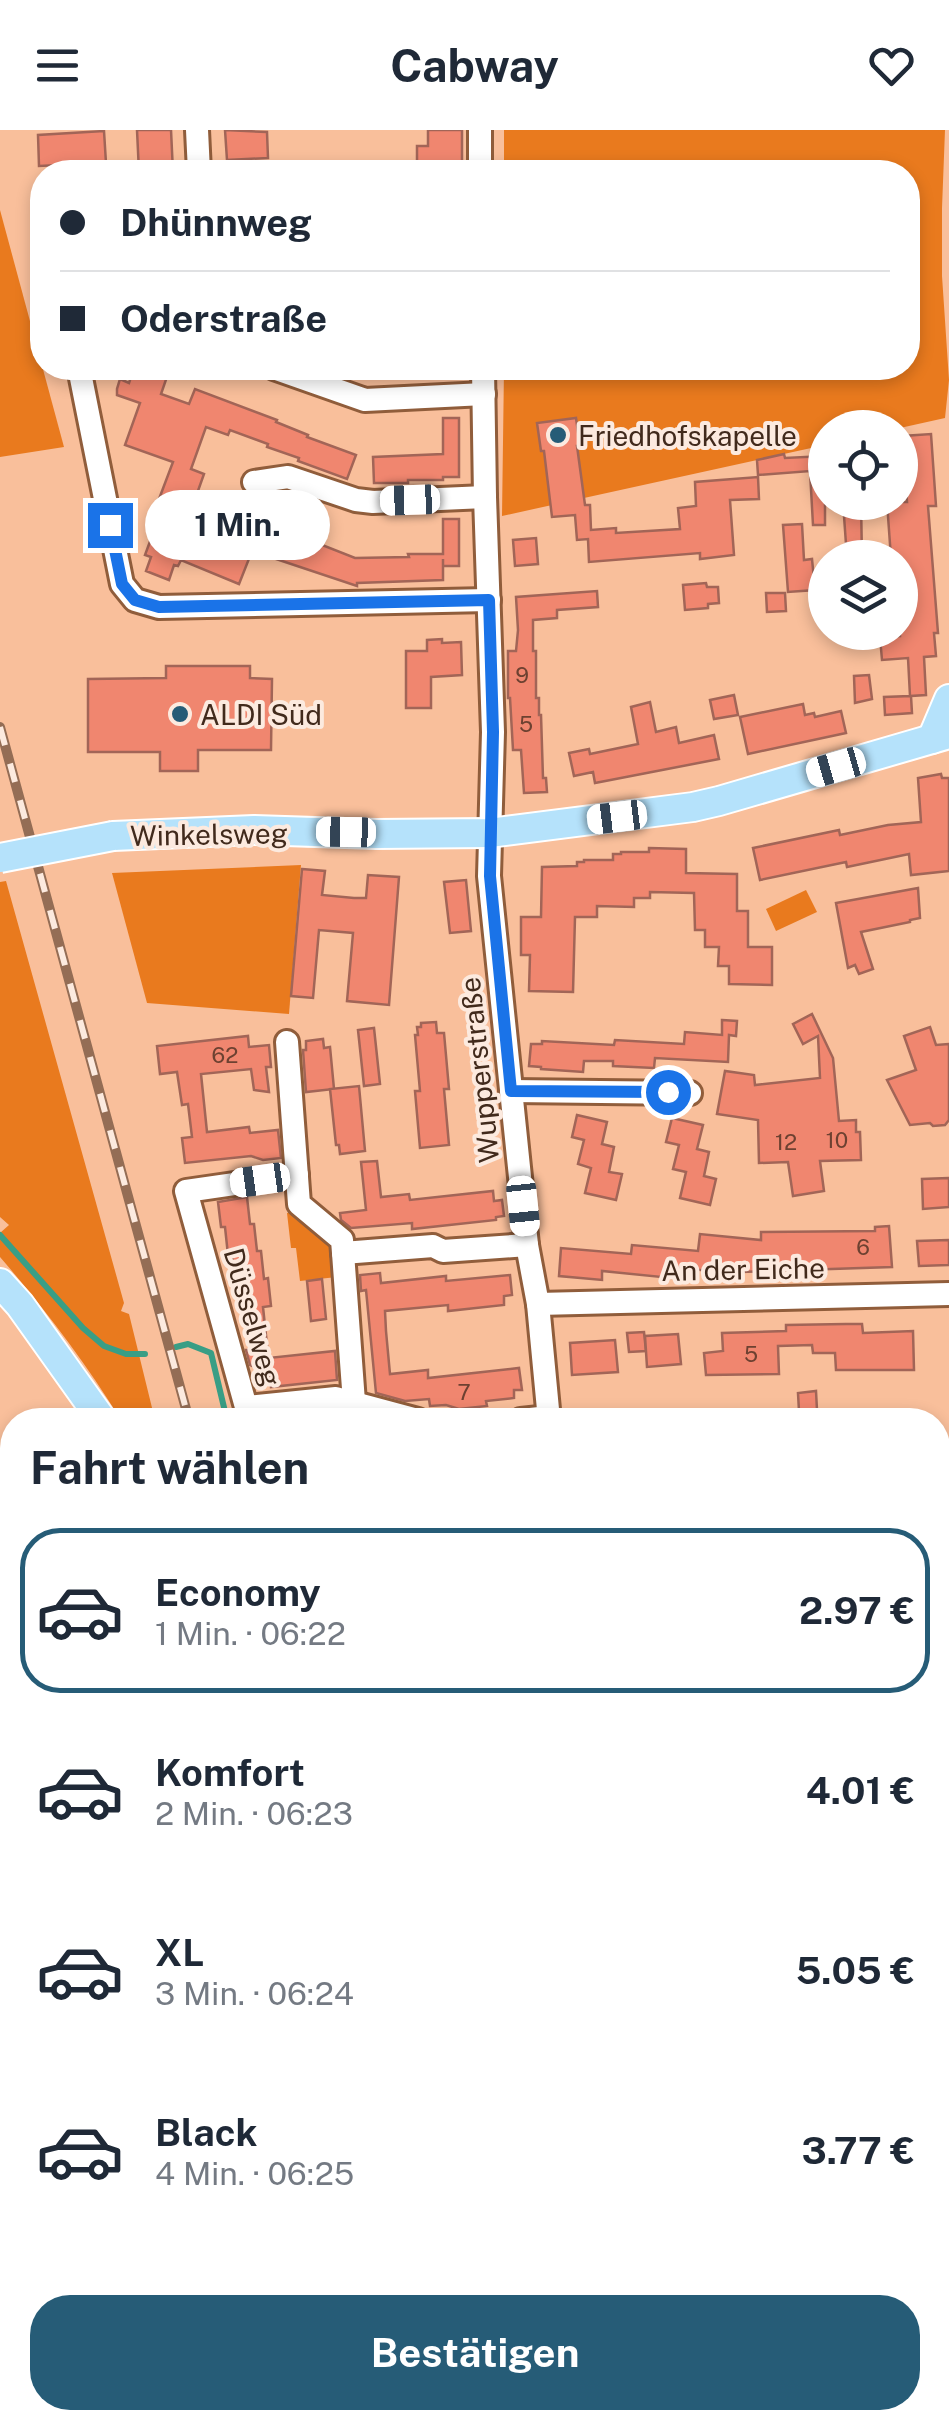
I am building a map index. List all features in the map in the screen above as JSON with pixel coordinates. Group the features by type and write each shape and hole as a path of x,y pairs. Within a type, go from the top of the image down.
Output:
{"main road":[{"path":"943,741 949,699"},
{"name":"Winkelsweg","path":"0,858 113,836 254,830 489,833 692,807 943,741"},
{"path":"0,1283 93,1408"}],"street":[{"path":"197,130 198,160"},
{"path":"480,130 480,160"},
{"path":"82,380 122,584 135,600 159,607 489,600"},
{"path":"308,380 365,400 484,394"},
{"name":"Wupperstraße","path":"483,380 493,732 490,876 527,1245 538,1304 548,1408"},
{"path":"254,482 288,477 356,500 374,502 485,497"},
{"path":"287,1042 299,1204 342,1240 354,1402"},
{"path":"511,1091 690,1093"},
{"name":"Düsselweg","path":"297,1175 186,1191 246,1407 336,1398 375,1408"},
{"path":"343,1253 433,1246 443,1251 527,1245"},
{"name":"An der Eiche","path":"538,1304 949,1294"}],"shaded area":[{"path":"504,130 945,130 942,276 949,380 945,418 918,424 918,410 808,410 808,449 502,516 504,380 920,380 920,160 504,160"},
{"path":"0,210 30,321 30,380 46,380 64,447 0,457"},
{"path":"301,865 289,1014 147,1003 112,873"},
{"path":"6,881 124,1303 121,1311 129,1314 152,1408 113,1408 64,1336 0,1257 0,1233 9,1225 0,1217 0,882"},
{"path":"806,890 817,912 776,931 766,909"},
{"path":"295,1212 333,1242 337,1277 300,1281 287,1213"}],"building":[{"path":"137,130 171,130 172,160 138,160"},
{"path":"225,130 267,132 268,158 227,160"},
{"path":"428,130 462,130 462,160 417,160 417,146 428,146"},
{"path":"104,131 106,160 39,160 38,135"},
{"path":"120,380 129,383 166,380 161,394 189,404 195,389 356,455 347,479 298,461 299,458 267,447 268,444 230,430 228,435 206,427 191,469 204,474 188,519 195,521 187,543 223,556 233,527 221,522 226,507 355,558 443,554 443,519 459,519 459,566 443,566 443,580 357,586 252,551 239,584 181,560 178,566 174,565 169,580 146,571 151,557 145,555 162,509 156,507 173,462 125,445 140,403 117,395"},
{"path":"443,418 459,418 459,477 374,483 373,457 443,454"},
{"path":"576,418 591,530 616,528 616,533 680,529 678,508 696,506 695,482 758,477 759,499 730,500 734,555 700,559 700,553 589,562 588,539 577,540 575,515 552,517 537,423"},
{"path":"931,434 936,506 928,506 938,633 934,633 936,656 924,657 926,695 911,696 912,713 885,715 884,697 910,696 908,658 882,660 881,650 918,650 918,540 890,540 888,520 918,520 918,435"},
{"path":"784,454 785,458 808,457 808,471 758,475 757,460"},
{"path":"844,520 861,520 862,540 846,540"},
{"path":"802,524 808,591 788,592 783,525"},
{"path":"536,538 538,564 515,566 513,540"},
{"path":"706,583 707,587 718,587 719,603 685,610 683,585"},
{"path":"597,591 598,607 557,610 557,618 533,620 536,698 547,792 524,793 521,750 513,750 508,698 508,651 516,651 518,630 516,597"},
{"path":"766,593 785,593 786,611 767,612"},
{"path":"442,639 442,643 461,642 462,675 431,677 431,708 406,708 406,651 427,651 427,640"},
{"name":"ALDI Süd","path":"166,666 250,666 250,678 272,679 271,750 198,750 198,771 160,771 160,752 88,752 88,679 166,678"},
{"path":"869,675 872,699 855,703 854,676"},
{"path":"734,695 738,715 714,719 710,700"},
{"path":"650,702 656,732 676,727 679,743 714,735 719,759 595,783 593,772 574,776 569,753 589,749 590,754 638,744 631,707"},
{"path":"803,704 805,715 814,713 815,717 841,711 846,733 748,754 740,717"},
{"path":"941,774 942,778 949,778 949,871 911,875 909,854 760,880 753,848 839,830 840,835 921,822 918,778"},
{"path":"649,848 686,849 686,873 737,874 737,911 748,911 748,947 772,947 772,985 729,984 729,966 718,966 719,947 705,947 705,930 695,930 694,893 650,892 650,898 634,898 634,907 597,906 597,917 575,917 573,992 529,991 530,955 521,955 521,917 541,917 542,867 613,860 613,854 649,852"},
{"path":"302,869 325,871 322,895 354,898 366,898 368,875 399,877 389,1005 347,1001 353,933 319,930 313,998 291,996"},
{"path":"466,880 471,931 450,933 444,882"},
{"path":"918,888 920,918 861,932 873,969 859,974 855,965 848,968 836,903"},
{"path":"812,1014 833,1058 839,1121 856,1120 861,1160 820,1161 824,1191 793,1196 788,1162 759,1163 758,1120 717,1114 725,1071 754,1075 755,1085 820,1078 818,1036 803,1044 793,1024"},
{"path":"722,1020 737,1021 736,1036 729,1035 728,1062 655,1058 654,1068 584,1061 583,1072 529,1066 531,1044 542,1041 684,1044 685,1032 722,1035"},
{"path":"436,1022 437,1033 444,1033 449,1145 420,1148 415,1035 421,1023"},
{"path":"930,1027 936,1045 949,1044 949,1120 945,1125 910,1125 887,1080 916,1070 904,1036"},
{"path":"374,1028 380,1084 364,1086 358,1030"},
{"path":"248,1036 249,1047 269,1045 269,1092 254,1090 251,1069 201,1074 207,1132 249,1127 250,1133 278,1130 281,1158 263,1160 251,1156 185,1163 182,1138 192,1137 188,1104 182,1105 177,1072 160,1074 157,1046"},
{"path":"323,1039 324,1048 330,1047 334,1089 306,1092 303,1050 306,1041"},
{"path":"359,1086 365,1151 340,1154 330,1089"},
{"path":"577,1115 607,1122 602,1144 614,1147 609,1172 622,1174 616,1200 585,1193 591,1168 578,1164 584,1140 572,1137"},
{"path":"672,1118 703,1125 697,1149 709,1152 704,1176 716,1179 710,1205 680,1198 686,1172 673,1169 679,1145 666,1142"},
{"path":"377,1161 381,1197 409,1194 410,1200 493,1191 494,1201 502,1200 504,1216 412,1229 412,1223 351,1228 341,1220 340,1213 366,1210 361,1162"},
{"path":"949,1178 949,1207 923,1209 922,1179"},
{"path":"247,1197 264,1279 268,1278 271,1306 263,1307 269,1364 252,1366 246,1350 251,1350 247,1309 242,1309 239,1281 235,1282 218,1202"},
{"path":"889,1226 892,1267 739,1274 672,1267 671,1278 602,1271 602,1280 559,1276 561,1248 631,1254 632,1245 698,1251 700,1234 761,1240 761,1232 875,1231 875,1227"},
{"path":"949,1240 949,1265 919,1266 917,1241"},
{"path":"380,1273 381,1283 510,1275 512,1295 504,1296 504,1305 448,1311 448,1305 385,1311 390,1374 428,1370 428,1378 519,1368 522,1390 514,1390 514,1398 486,1401 487,1406 468,1408 430,1406 429,1399 405,1401 376,1393 366,1290 361,1291 360,1275"},
{"path":"322,1279 326,1319 311,1321 307,1281"},
{"path":"862,1324 863,1333 913,1331 914,1370 836,1370 835,1353 813,1353 812,1345 778,1346 779,1374 706,1375 704,1353 723,1351 722,1333 786,1331 786,1325"},
{"path":"644,1332 646,1351 629,1352 627,1333"},
{"path":"678,1334 681,1364 647,1367 645,1336"},
{"path":"615,1340 618,1372 572,1375 570,1343"},
{"path":"335,1351 337,1380 271,1387 268,1358"},
{"path":"816,1391 817,1408 799,1408 798,1393"}],"waterway":[{"path":"0,1235 83,1328 104,1346 126,1354 145,1354"},
{"path":"176,1347 188,1344 211,1353 224,1408"}],"railway":[{"path":"0,727 186,1408"}],"place":[{"name":"Friedhofskapelle","path":"558,435"},
{"name":"ALDI Süd","path":"180,714"}],"route":[{"path":"110,525 122,584 135,600 159,607 489,600 493,732 490,876 511,1091 668,1092"}]}
